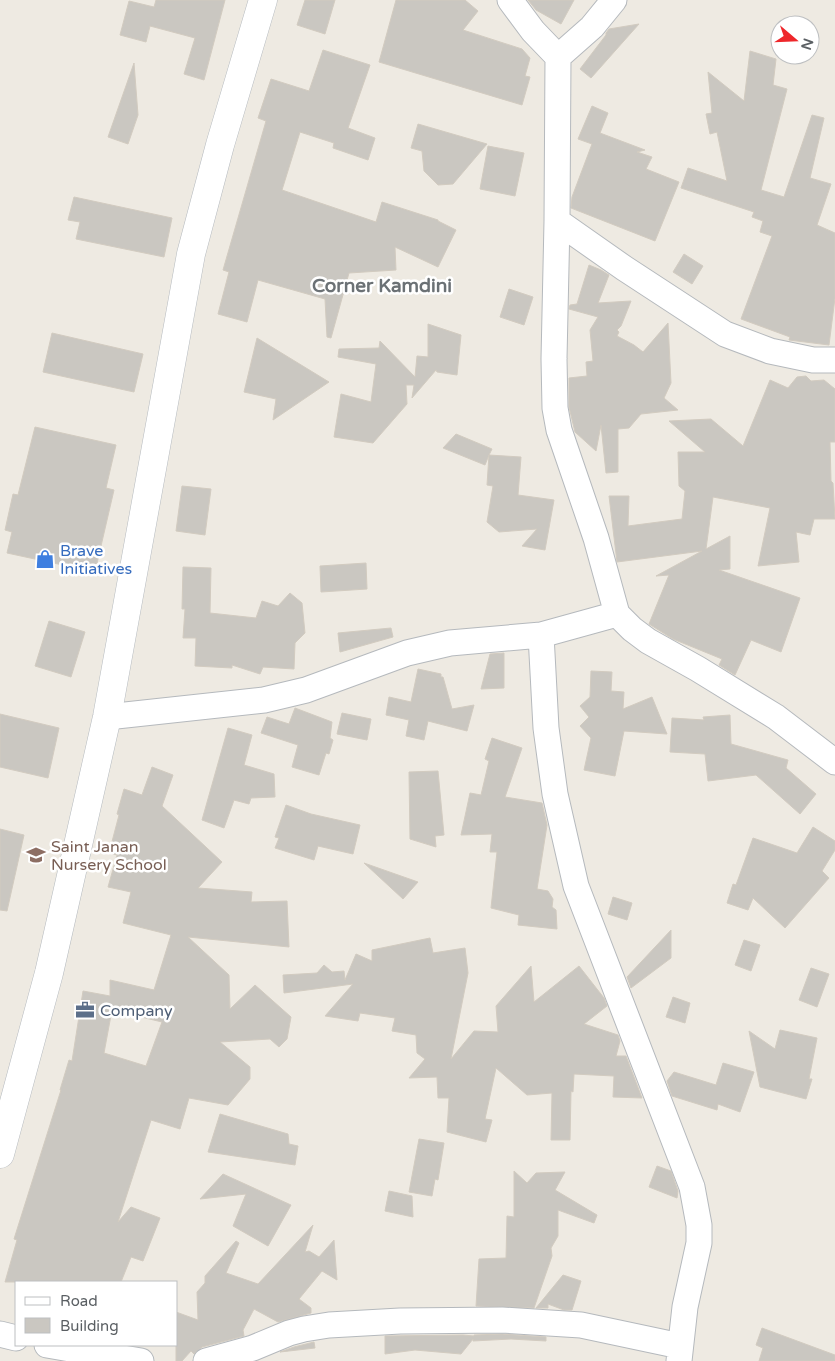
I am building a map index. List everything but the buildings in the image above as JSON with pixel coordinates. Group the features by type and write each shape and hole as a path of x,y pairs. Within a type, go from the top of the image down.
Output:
{"street":[{"path":"0,1154 49,973 107,717 191,254 220,145 263,0"},
{"path":"510,0 533,31 558,57 555,408 559,430 596,538 617,614 648,641 776,717 835,762"},
{"path":"558,57 592,27 614,0"},
{"path":"557,221 624,268 725,334 770,351 813,360 835,360"},
{"path":"107,717 264,700 306,690 407,653 450,642 541,635 617,614"},
{"path":"206,1361 253,1348 304,1329 329,1325 400,1321 502,1320 590,1327 680,1354 685,1307 699,1243 699,1225 694,1196 576,886 555,794 546,728 541,635"},
{"path":"0,1334 15,1338"},
{"path":"53,1346 141,1361"}],"place":[{"name":"Brave Initiatives","path":"45,559"},
{"name":"Saint Janan Nursery School","path":"36,855"},
{"name":"Company","path":"85,1010"}],"district":[{"name":"Corner Kamdini","path":"382,285"}]}
